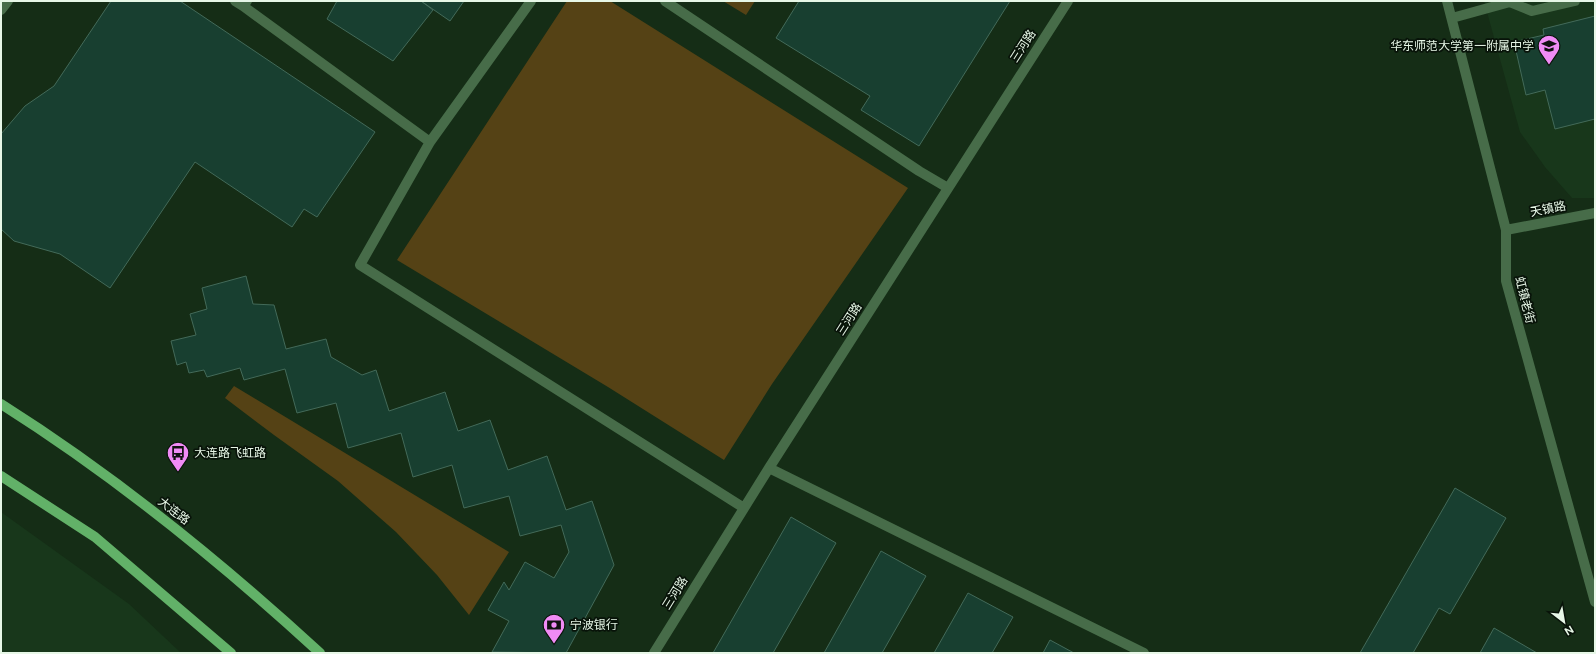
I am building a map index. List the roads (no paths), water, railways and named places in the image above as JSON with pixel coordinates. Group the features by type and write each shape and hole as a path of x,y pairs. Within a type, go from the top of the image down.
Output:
{"main road":[{"name":"大连路","path":"1,404 42,430 153,510 278,615 320,653"},
{"path":"1,476 95,537 231,653"}],"street":[{"path":"1,10 8,1"},
{"path":"532,1 430,142 360,265 744,508"},
{"path":"665,1 919,171 948,188"},
{"name":"三河路","path":"654,653 769,468 1068,1"},
{"name":"虹镇老街","path":"1447,1 1506,230 1506,281 1595,602"},
{"path":"1452,18 1510,1 1532,11 1575,1"},
{"path":"242,3 430,142"},
{"name":"天镇路","path":"1506,230 1595,213"},
{"path":"769,468 1144,653"}],"place":[{"name":"华东师范大学第一附属中学","path":"1549,66"},
{"name":"大连路飞虹路","path":"178,472"},
{"name":"宁波银行","path":"554,644"}]}
